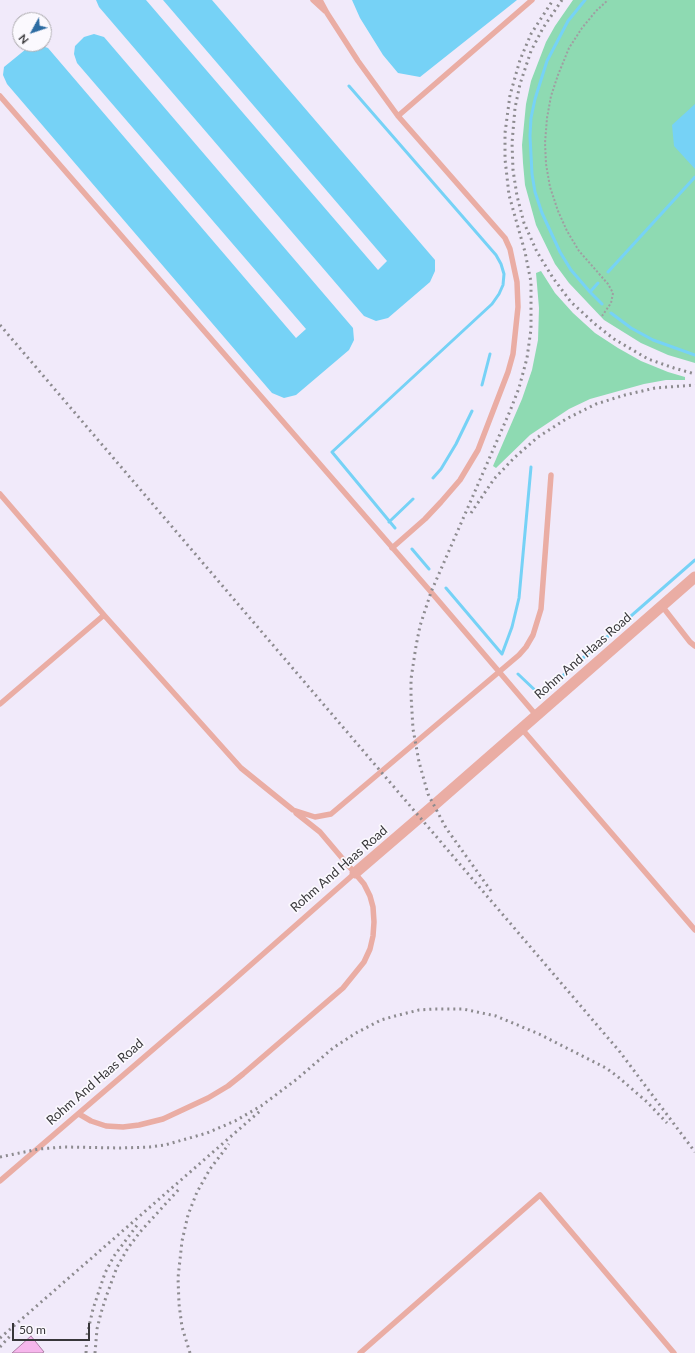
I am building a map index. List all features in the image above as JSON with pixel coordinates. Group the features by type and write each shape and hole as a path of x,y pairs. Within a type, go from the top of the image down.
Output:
{"street":[{"name":"Rohm And Haas Road","path":"355,872 695,577"}],"lane":[{"path":"313,0 327,13"},
{"path":"320,0 358,61 398,116 505,238 510,249 517,282 518,307 513,354 508,372 478,450 460,480 441,502 425,519 392,548"},
{"path":"398,116 532,0"},
{"path":"0,96 536,715"},
{"path":"293,810 315,817 331,814 499,672 526,647 533,635 541,609 551,474"},
{"path":"0,494 104,615 241,768 320,832 364,884 370,896 373,907 374,922 370,949 364,962 343,988 228,1086 188,1109 163,1119 139,1125 123,1127 101,1124 91,1121 79,1114"},
{"path":"662,606 690,642 695,646"},
{"path":"0,704 104,615"},
{"path":"521,728 695,930"},
{"name":"Rohm And Haas Road","path":"0,1181 220,992 355,872"},
{"path":"360,1353 540,1195 674,1353"}],"path":[{"path":"602,316 611,303 613,293 608,284 579,251 567,231 558,211 547,172 545,142 551,96 569,48 582,28 596,11 608,0"}],"shaded area":[{"path":"0,0 695,0 695,1353 0,1353"}],"green space":[{"path":"573,0 695,0 695,363 668,355 641,343 604,320 569,283 555,264 536,225 525,185 523,163 522,145 526,104 531,81 546,42"},
{"path":"541,271 555,293 573,313 595,333 641,361 685,377 685,380 666,380 644,384 590,399 569,409 530,435 496,468 493,466 522,399 532,370 538,340 539,308 536,273"}],"water":[{"path":"96,0 146,0 378,270 387,261 163,0 212,0 435,260 435,271 430,282 388,318 376,321 364,316 99,7"},
{"path":"352,0 517,0 420,77 398,73 383,55 360,18"},
{"path":"94,34 104,37 353,328 354,340 349,350 296,395 284,398 272,393 7,84 3,75 4,67 22,52 51,52 296,338 306,329 77,63 74,54 75,46 84,37"},
{"path":"695,104 695,169 674,146 672,125"}],"building":[{"path":"31,1336 44,1352 12,1353"}],"waterway":[{"path":"585,0 568,21 547,61 535,99 531,118 530,136 532,174 535,192 542,213 560,252 571,270 590,292"},
{"path":"349,86 496,255 504,274 503,285 492,304 332,452 395,528"},
{"path":"608,272 695,177"},
{"path":"598,283 590,292 602,304"},
{"path":"611,313 631,328 653,340 695,355"},
{"path":"482,385 490,354"},
{"path":"433,478 441,469 456,444 472,411"},
{"path":"446,588 502,654 512,627 519,598 531,467"},
{"path":"389,522 413,499"},
{"path":"412,549 429,569"},
{"path":"518,674 538,693 543,693 695,560"}],"railway":[{"path":"491,891 446,828 428,794 419,762 413,729 411,679 420,626 431,592 510,411 519,388 527,358 531,329 531,282 525,252 509,195 505,159 505,133 510,95 520,60 531,34 553,0"},
{"path":"562,0 543,28 531,51 520,84 515,108 512,143 513,170 517,196 524,223 537,252 553,278 571,302 595,324 614,339 648,359 695,374"},
{"path":"0,325 620,1052 695,1152"},
{"path":"471,513 494,479 514,458 538,437 566,419 596,404 625,395 655,388 695,385"},
{"path":"0,1157 39,1149 64,1147 150,1147 165,1145 207,1133 235,1121 261,1106 297,1079 333,1048 356,1033 381,1020 419,1010 435,1009 463,1009 496,1016 539,1034 606,1068 647,1102 667,1123"},
{"path":"0,1338 260,1111"},
{"path":"190,1353 182,1327 179,1304 178,1278 182,1241 188,1215 197,1192 210,1169 229,1144"},
{"path":"95,1353 97,1329 101,1313 117,1267 128,1248 140,1232 180,1188"},
{"path":"86,1353 87,1335 93,1309 105,1273 114,1256 138,1224"},
{"path":"0,1347 10,1336"}]}
